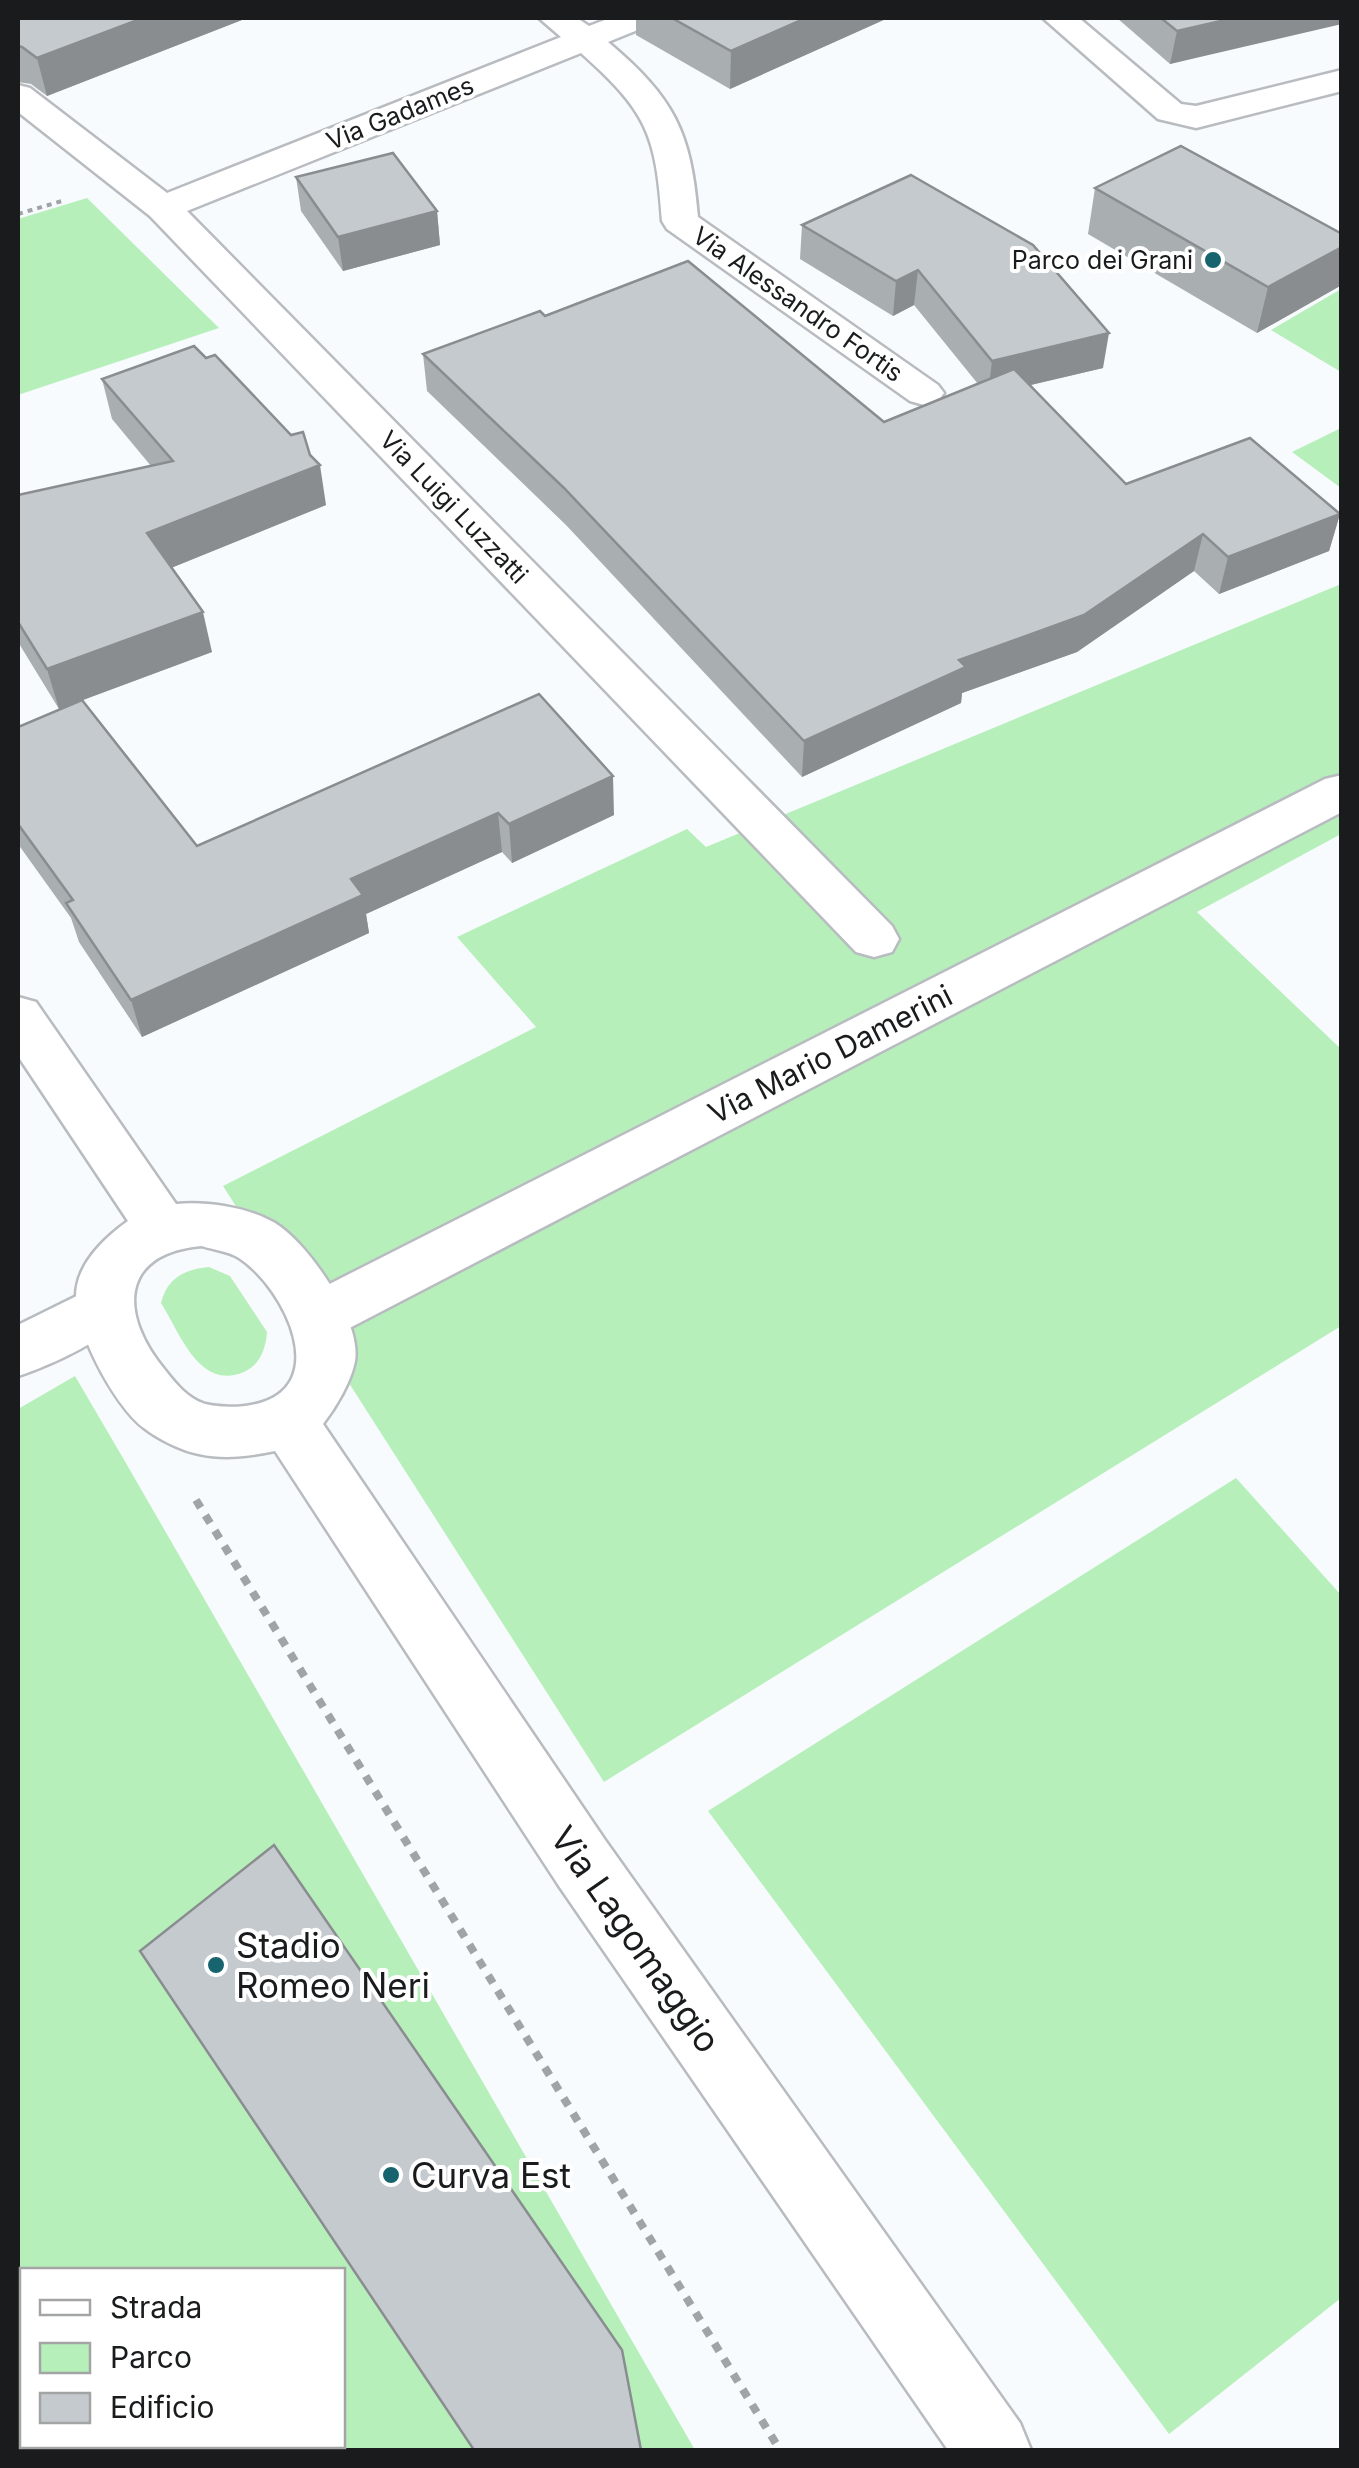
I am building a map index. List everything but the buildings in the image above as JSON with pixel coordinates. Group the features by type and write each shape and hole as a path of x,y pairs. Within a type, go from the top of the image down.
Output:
{"street":[{"name":"Via Alessandro Fortis","path":"556,18 588,38 648,104 672,148 680,221 924,393"},
{"name":"Via Gadames","path":"163,208 638,18"},
{"path":"1058,18 1170,112 1196,117 1342,80"},
{"name":"Via Luigi Luzzatti","path":"18,95 163,208 874,939"},
{"name":"Via Mario Damerini","path":"318,1317 1342,791"},
{"path":"18,1016 162,1227"},
{"path":"202,1224 255,1239 291,1272 318,1317 327,1360 312,1394 289,1422 246,1432 199,1428 163,1410 135,1376 103,1307 105,1283 126,1253 162,1227 202,1224"},
{"path":"18,1352 103,1307"},
{"name":"Via Lagomaggio","path":"289,1422 582,1863 992,2450"}],"path":[{"path":"163,1410 191,1492 780,2450"}],"green space":[{"path":"87,198 219,328 18,395 18,219"},
{"path":"1341,289 1341,372 1271,330"},
{"path":"1341,428 1341,488 1292,452"},
{"path":"1341,584 1341,834 1197,912 1341,1049 1341,1326 604,1782 223,1186 536,1027 457,937 687,829 706,847"},
{"path":"209,1267 230,1276 267,1332 261,1355 244,1372 228,1376 203,1366 184,1343 161,1303 178,1276"},
{"name":"Stadio Romeo Neri","path":"75,1376 695,2450 18,2450 18,1409"},
{"path":"1236,1478 1341,1595 1341,2298 1169,2434 708,1811"}],"place":[{"name":"Parco dei Grani","path":"1213,260"},
{"name":"Stadio Romeo Neri","path":"216,1965"},
{"name":"Curva Est","path":"391,2175"}]}
